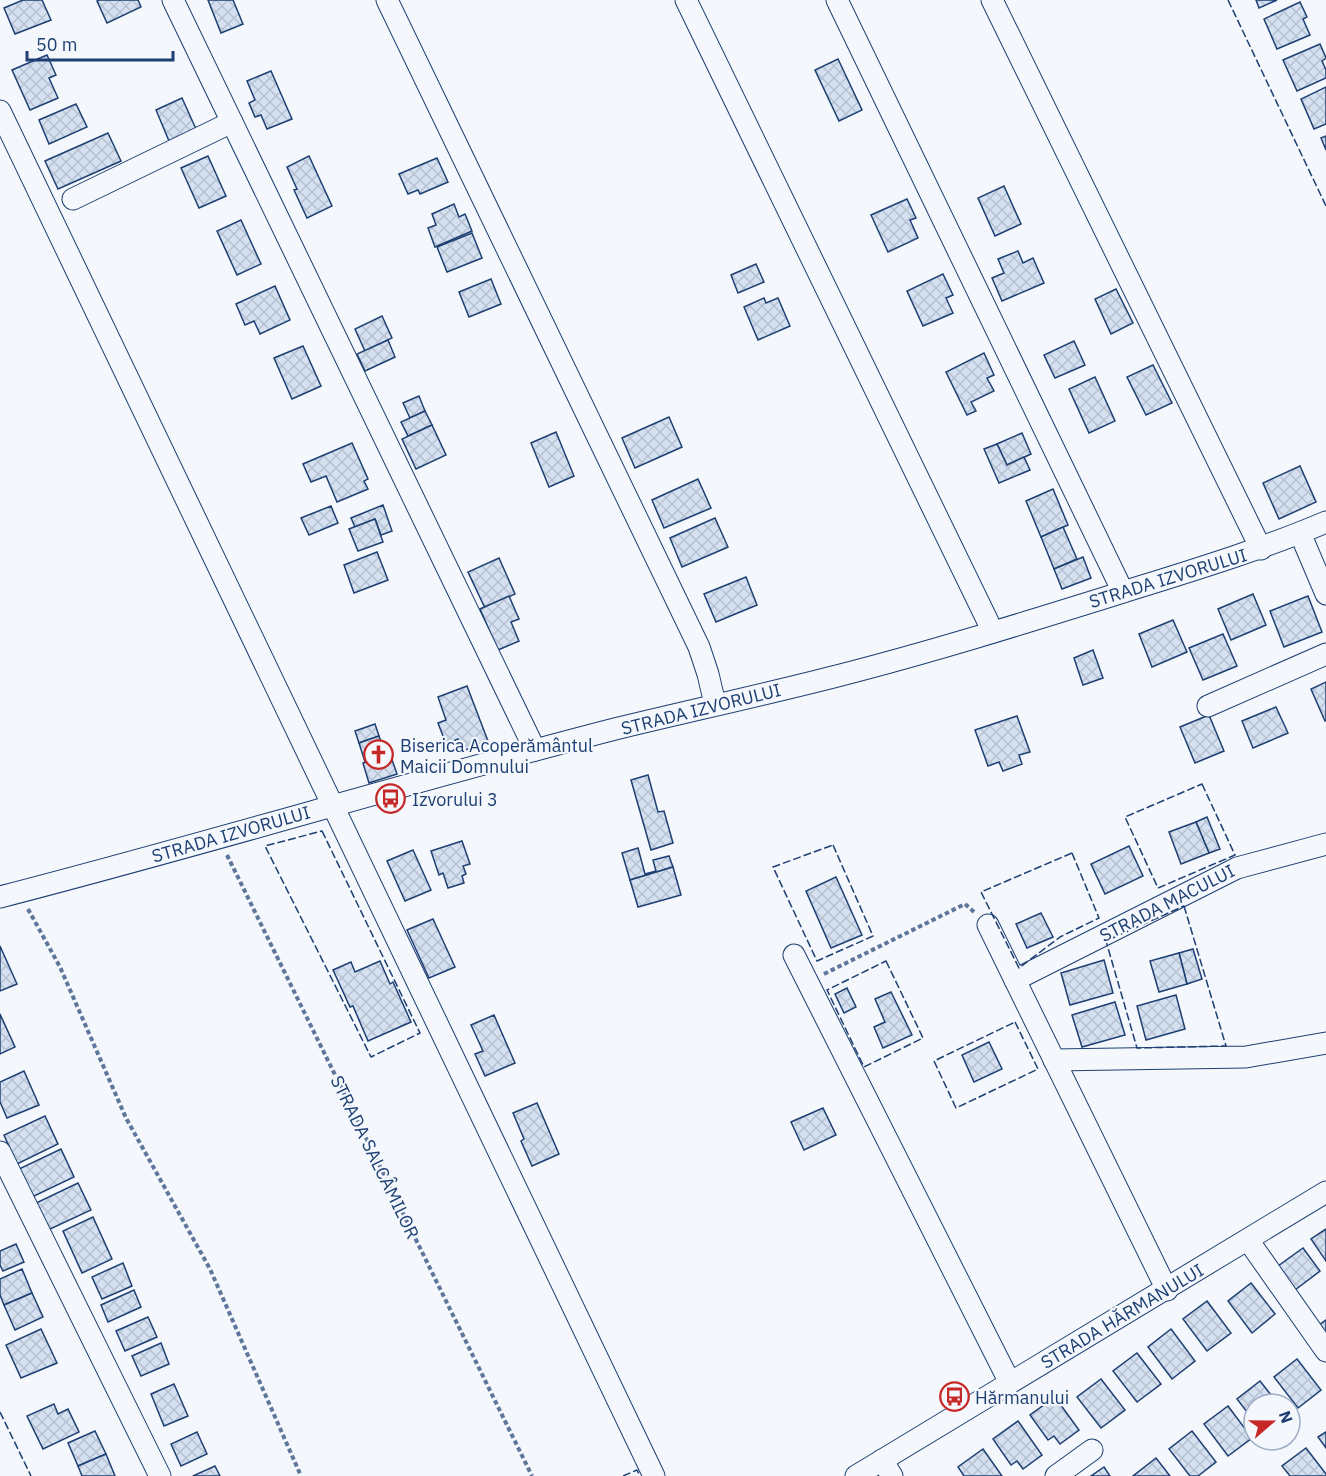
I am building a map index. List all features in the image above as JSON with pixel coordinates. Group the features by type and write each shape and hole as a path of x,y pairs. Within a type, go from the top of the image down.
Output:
{"street":[{"path":"173,0 535,750"},
{"path":"387,0 699,647 715,704"},
{"path":"686,0 993,632"},
{"path":"837,0 1123,592"},
{"path":"992,0 1261,549"},
{"path":"0,111 654,1476"},
{"path":"73,199 232,122"},
{"name":"STRADA IZVORULUI","path":"9,895 535,750 715,704 839,676 993,632 1261,549 1326,522"},
{"path":"1300,533 1326,594"},
{"path":"1208,706 1326,654"},
{"name":"STRADA MACULUI","path":"1016,980 1237,868 1326,844"},
{"path":"988,925 1167,1290"},
{"path":"794,955 1010,1383"},
{"path":"1054,1060 1245,1057 1326,1043"},
{"path":"0,1152 160,1476"},
{"name":"STRADA HĂRMANULUI","path":"856,1476 887,1468 1010,1383 1326,1192"},
{"path":"1248,1240 1326,1351"},
{"path":"1056,1476 1092,1450"}],"path":[{"name":"STRADA SALCÂMILOR","path":"219,838 532,1476"},
{"path":"9,895 60,967 126,1118 210,1269 301,1476"},
{"path":"808,982 965,904 988,925"}],"building":[{"path":"23,0 42,0 51,20 15,34 4,8"},
{"path":"138,0 141,7 107,23 97,1"},
{"path":"208,0 233,0 243,24 221,33"},
{"path":"1256,0 1277,0 1259,8"},
{"path":"1300,2 1307,17 1303,19 1310,35 1277,49 1264,19"},
{"path":"1320,44 1326,58 1322,61 1326,70 1326,78 1297,91 1283,60"},
{"path":"47,55 56,75 49,78 58,98 30,110 12,70"},
{"path":"838,59 862,110 839,121 815,70"},
{"path":"271,71 292,119 267,129 261,115 255,117 249,103 255,100 247,81"},
{"path":"1326,87 1326,124 1314,129 1301,99"},
{"path":"182,98 196,129 169,141 156,110"},
{"path":"76,104 87,127 49,144 39,120"},
{"path":"108,133 121,161 58,189 45,161"},
{"path":"1326,136 1326,150 1321,138"},
{"path":"208,156 226,196 199,208 181,168"},
{"path":"309,156 332,206 307,218 294,190 297,189 287,167"},
{"path":"437,158 448,182 420,194 418,190 408,194 399,174"},
{"path":"1004,186 1021,224 995,236 978,198"},
{"path":"907,199 916,218 910,220 918,238 888,252 871,215"},
{"path":"454,204 459,217 465,214 472,231 435,247 428,228 436,225 432,214"},
{"path":"241,220 261,264 237,275 217,231"},
{"path":"472,233 482,258 447,272 437,247"},
{"path":"1018,251 1023,263 1033,258 1044,283 1002,301 992,278 1004,273 998,259"},
{"path":"756,264 764,282 738,293 731,275"},
{"path":"943,274 953,295 946,298 953,313 923,326 907,291"},
{"path":"491,279 501,304 469,317 459,292"},
{"path":"275,286 290,320 260,334 254,321 245,325 236,304"},
{"path":"1116,289 1133,323 1111,334 1095,299"},
{"path":"764,298 766,303 778,298 790,326 758,340 744,307"},
{"path":"382,316 392,338 365,351 355,329"},
{"path":"388,340 395,357 365,371 357,354"},
{"path":"1074,341 1085,365 1055,378 1044,355"},
{"path":"303,346 321,386 292,399 274,358"},
{"path":"984,353 994,375 987,378 994,391 971,402 976,411 967,415 946,372"},
{"path":"1153,365 1172,403 1146,415 1127,377"},
{"path":"1095,377 1115,421 1089,433 1069,389"},
{"path":"419,396 425,411 410,418 403,403"},
{"path":"425,411 432,425 408,436 401,422"},
{"path":"669,417 682,447 635,468 622,438"},
{"path":"432,425 446,455 416,469 402,439"},
{"path":"556,432 574,476 549,487 531,443"},
{"path":"1022,433 1031,454 1007,465 997,444"},
{"path":"352,443 368,479 364,481 368,489 337,502 326,476 311,482 303,464"},
{"path":"997,444 1007,465 1024,457 1030,470 999,483 984,449"},
{"path":"1300,466 1316,502 1279,519 1263,483"},
{"path":"698,479 711,508 664,528 652,500"},
{"path":"1053,489 1068,525 1041,537 1026,501"},
{"path":"383,505 392,531 381,535 375,519 355,527 351,518"},
{"path":"331,506 338,523 309,535 301,518"},
{"path":"715,518 728,547 682,567 670,538"},
{"path":"375,519 383,542 358,551 349,529"},
{"path":"1063,527 1077,559 1054,569 1041,537"},
{"path":"377,552 388,580 354,593 344,565"},
{"path":"1083,557 1091,578 1062,589 1054,569"},
{"path":"499,558 515,594 485,608 468,572"},
{"path":"746,577 757,605 716,622 704,594"},
{"path":"1253,594 1266,625 1231,640 1218,609"},
{"path":"509,596 519,619 511,622 519,641 498,650 480,609"},
{"path":"1308,596 1322,632 1284,647 1270,611"},
{"path":"1173,620 1187,652 1152,667 1139,634"},
{"path":"1223,634 1237,666 1203,680 1189,648"},
{"path":"1093,650 1103,678 1083,685 1074,658"},
{"path":"1326,682 1326,720 1325,721 1311,689"},
{"path":"467,686 488,741 463,751 458,739 446,744 438,723 446,720 438,697"},
{"path":"1276,707 1288,733 1253,748 1242,721"},
{"path":"1209,715 1224,751 1195,763 1180,727"},
{"path":"1017,716 1030,752 1019,755 1022,764 1003,771 999,762 988,766 975,730"},
{"path":"375,724 379,736 359,743 355,731"},
{"path":"379,736 386,755 365,762 359,743"},
{"path":"390,754 397,774 369,783 363,763"},
{"path":"648,775 658,812 664,811 673,843 651,850 631,780"},
{"path":"1207,817 1220,849 1209,853 1196,822"},
{"path":"1196,822 1209,853 1181,864 1169,832"},
{"path":"462,841 470,864 463,866 466,874 462,876 464,883 448,888 443,873 439,875 431,851"},
{"path":"1129,846 1143,876 1105,894 1091,864"},
{"path":"638,848 645,874 656,871 653,860 669,856 673,867 630,880 622,853"},
{"path":"413,850 431,890 405,901 387,861"},
{"path":"673,867 681,895 638,907 630,880"},
{"path":"836,877 862,935 831,948 806,891"},
{"path":"1041,913 1053,937 1027,948 1016,924"},
{"path":"433,919 455,967 429,978 407,930"},
{"path":"0,946 17,984 0,991"},
{"path":"1193,949 1202,979 1187,984 1179,953"},
{"path":"1179,953 1187,984 1159,992 1150,961"},
{"path":"1104,960 1113,993 1070,1005 1061,973"},
{"path":"380,961 390,984 393,982 411,1022 368,1041 353,1006 350,1007 333,970 351,962 355,972"},
{"path":"847,988 856,1007 844,1013 835,994"},
{"path":"891,992 912,1035 883,1048 874,1027 885,1022 875,999"},
{"path":"1176,995 1185,1029 1146,1040 1137,1006"},
{"path":"1115,1002 1125,1035 1082,1047 1072,1015"},
{"path":"0,1014 15,1047 0,1054"},
{"path":"494,1015 515,1063 485,1076 475,1054 483,1051 471,1025"},
{"path":"989,1042 1002,1069 974,1082 962,1055"},
{"path":"24,1071 39,1105 7,1118 0,1102 0,1082"},
{"path":"537,1103 559,1154 532,1166 521,1141 524,1139 513,1113"},
{"path":"823,1108 836,1135 804,1150 791,1122"},
{"path":"45,1116 58,1144 17,1164 4,1135"},
{"path":"61,1149 74,1177 32,1197 19,1169"},
{"path":"78,1183 91,1210 48,1230 36,1203"},
{"path":"93,1217 112,1259 82,1273 63,1231"},
{"path":"1326,1229 1326,1261 1311,1239"},
{"path":"16,1244 24,1262 3,1271 0,1265 0,1251"},
{"path":"1303,1248 1320,1271 1291,1293 1274,1269"},
{"path":"123,1263 132,1286 102,1299 92,1277"},
{"path":"22,1269 32,1293 4,1305 0,1295 0,1279"},
{"path":"1251,1283 1275,1314 1252,1333 1228,1301"},
{"path":"134,1290 141,1307 108,1322 101,1305"},
{"path":"32,1293 43,1317 15,1330 4,1305"},
{"path":"1207,1301 1231,1333 1207,1351 1183,1319"},
{"path":"148,1317 157,1337 125,1351 116,1331"},
{"path":"1326,1320 1326,1344 1315,1328"},
{"path":"41,1329 57,1363 21,1378 6,1345"},
{"path":"1171,1329 1195,1361 1172,1379 1148,1347"},
{"path":"161,1343 169,1364 141,1376 132,1356"},
{"path":"1137,1353 1161,1384 1137,1402 1113,1371"},
{"path":"1297,1359 1321,1390 1302,1405 1302,1392 1286,1392 1274,1377"},
{"path":"1101,1379 1125,1410 1101,1428 1077,1397"},
{"path":"1260,1381 1269,1392 1246,1392"},
{"path":"174,1384 188,1416 164,1426 151,1394"},
{"path":"1242,1395 1242,1405 1237,1399"},
{"path":"1055,1397 1079,1430 1060,1444 1054,1436 1048,1440 1030,1415"},
{"path":"54,1404 58,1414 68,1409 79,1432 43,1449 27,1416"},
{"path":"1228,1406 1242,1425 1242,1446 1228,1456 1204,1424"},
{"path":"1018,1421 1042,1455 1023,1469 1017,1461 1011,1465 993,1439"},
{"path":"95,1431 106,1454 78,1466 68,1443"},
{"path":"1192,1431 1216,1462 1198,1476 1190,1476 1169,1449"},
{"path":"197,1432 207,1454 181,1466 171,1444"},
{"path":"1326,1432 1326,1448 1318,1437"},
{"path":"1306,1448 1326,1476 1290,1476 1282,1466"},
{"path":"983,1449 1002,1476 964,1476 958,1467"},
{"path":"106,1454 115,1476 82,1476 78,1466"},
{"path":"1156,1458 1170,1476 1133,1476"},
{"path":"215,1466 220,1476 193,1476"},
{"path":"1104,1467 1110,1476 1091,1476"}],"fence":[{"path":"1228,0 1326,206"},
{"path":"1202,784 1235,855 1158,888 1125,817 1202,784"},
{"path":"322,831 420,1033 371,1057 265,846 322,831"},
{"path":"833,845 873,936 817,961 773,867 833,845"},
{"path":"1072,853 1099,918 1060,937 1019,968 981,892 1072,853"},
{"path":"1184,906 1226,1046 1137,1048 1106,941 1184,906"},
{"path":"886,961 923,1038 864,1067 827,990 886,961"},
{"path":"1015,1022 1038,1069 956,1108 934,1061 1015,1022"},
{"path":"0,1412 31,1476"},
{"path":"623,1476 637,1470 640,1476"}],"place":[{"name":"Biserica Acoperământul Maicii Domnului","path":"379,755"},
{"name":"Izvorului 3","path":"391,799"},
{"name":"Hărmanului","path":"954,1397"}]}
